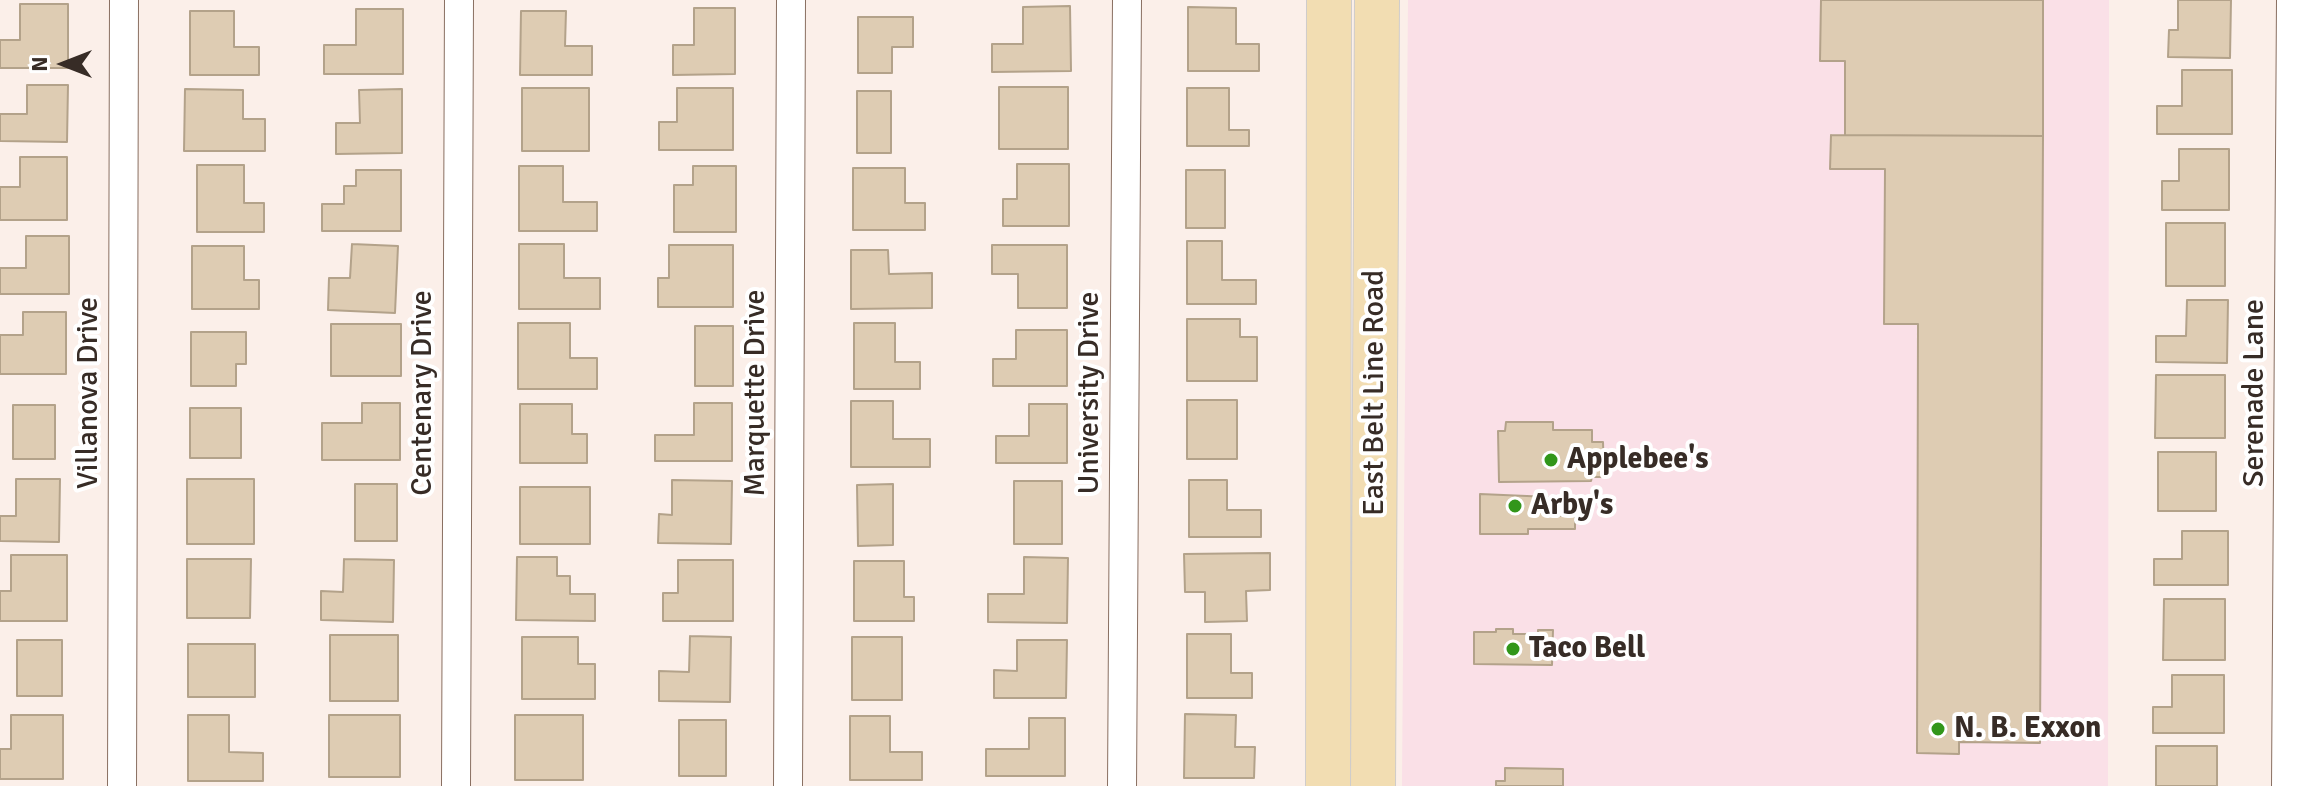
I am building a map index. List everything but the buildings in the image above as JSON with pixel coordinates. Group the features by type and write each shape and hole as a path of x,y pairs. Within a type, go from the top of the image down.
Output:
{"main road":[{"name":"East Belt Line Road","path":"1328,786 1329,0"},
{"name":"East Belt Line Road","path":"1373,786 1377,0"},
{"path":"1329,327 1375,327"}],"street":[{"name":"Villanova Drive","path":"122,786 124,0"},
{"name":"Centenary Drive","path":"456,786 459,0"},
{"name":"Marquette Drive","path":"788,786 791,0"},
{"name":"University Drive","path":"1122,786 1127,0"},
{"name":"Serenade Lane","path":"2286,786 2291,0"}],"shaded area":[{"path":"1408,0 2109,0 2108,786 1402,786"}],"place":[{"name":"Applebee's","path":"1551,460"},
{"name":"Arby's","path":"1515,506"},
{"name":"Taco Bell","path":"1513,649"},
{"name":"N. B. Exxon","path":"1938,729"}]}
